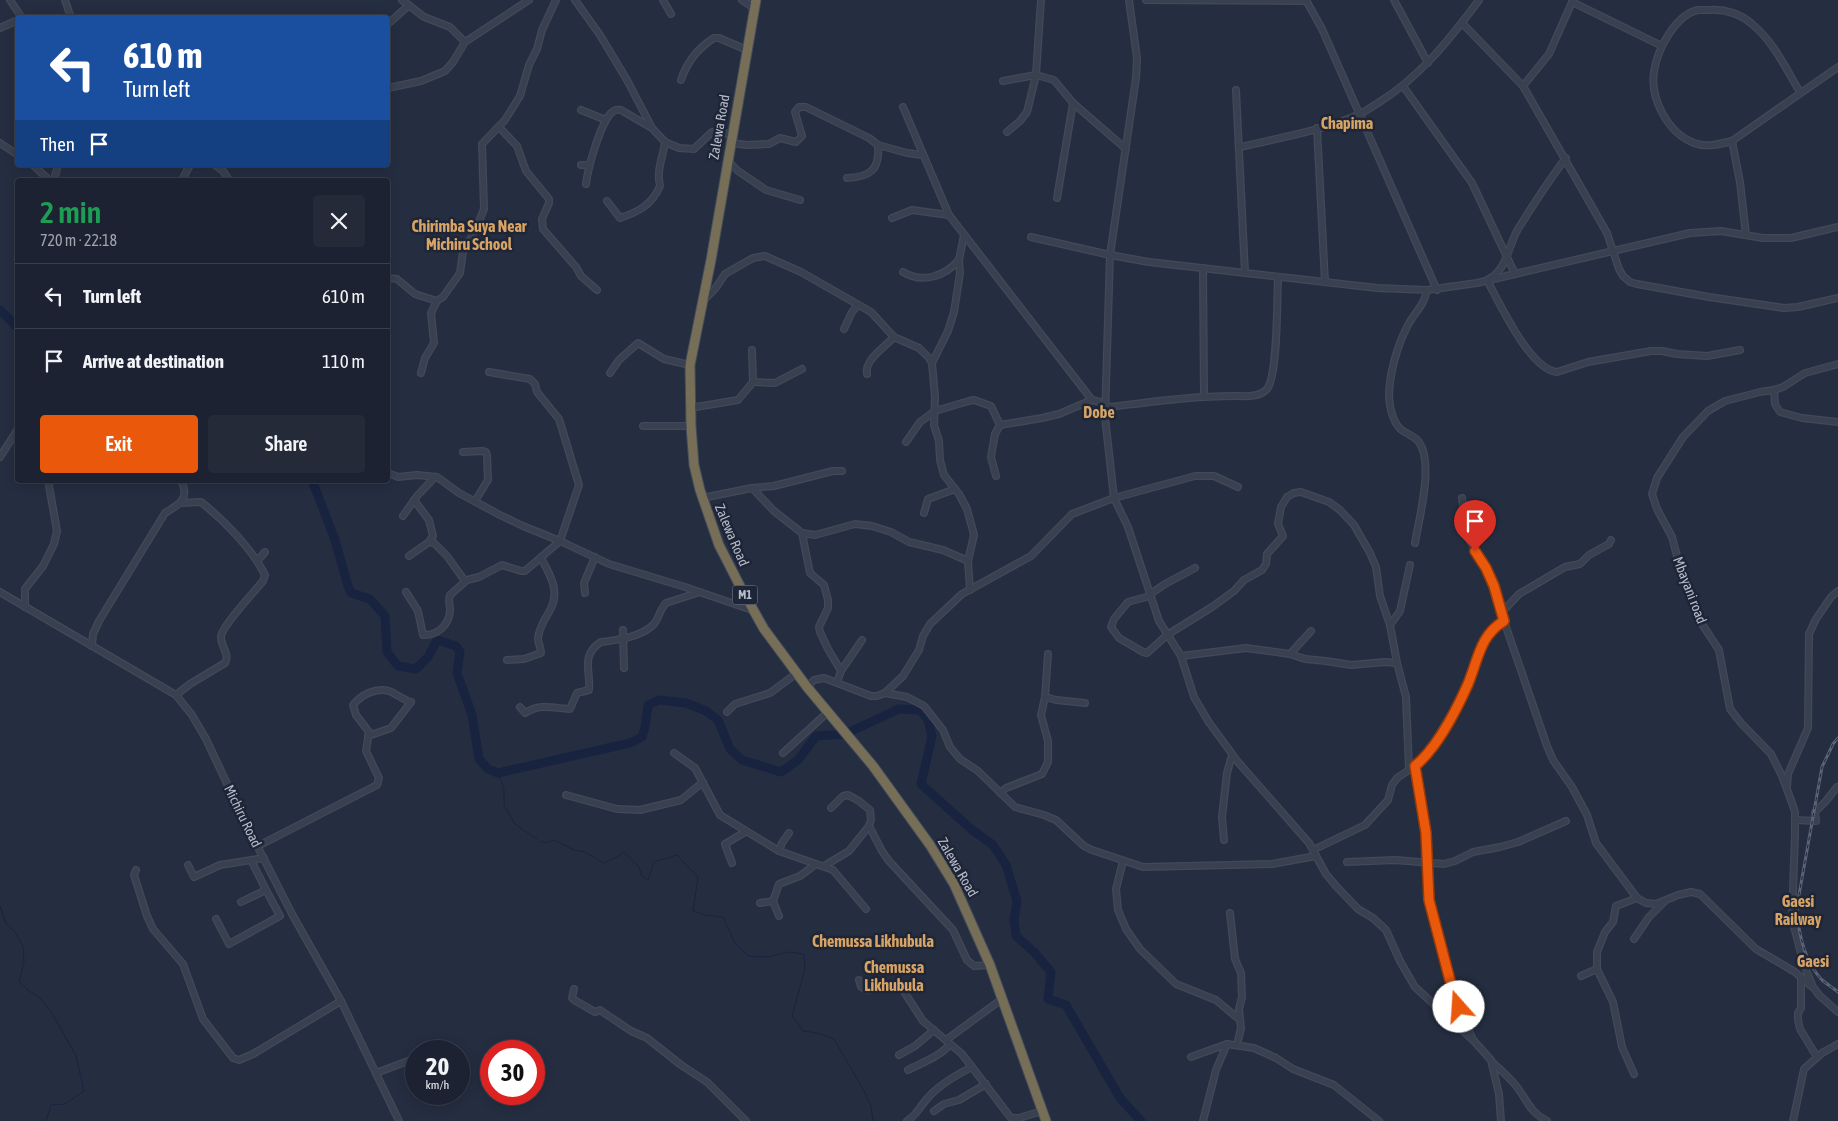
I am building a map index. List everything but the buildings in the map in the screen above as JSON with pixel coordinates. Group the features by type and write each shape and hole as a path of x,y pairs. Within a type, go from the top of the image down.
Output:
{"highway":[{"name":"Zalewa Road","path":"756,5 690,365 690,408 694,465 702,498 719,545 752,610 807,686 873,766 930,844 954,884 990,965 1046,1121"}],"street":[{"path":"10,0 20,15"},
{"path":"65,0 70,15"},
{"path":"402,0 424,17 450,27 465,42"},
{"path":"390,88 421,81 445,70 453,62 465,42 529,0"},
{"path":"421,374 425,358 434,343 431,317 437,301 443,298 460,272 463,252 482,216 484,202 482,144 508,115 521,92 529,65 539,44 542,30 556,0"},
{"path":"574,0 600,35 627,80 652,128"},
{"path":"663,0 672,14"},
{"path":"742,0 756,5"},
{"path":"1007,132 1027,112 1036,75 1042,0"},
{"path":"1129,0 1137,58 1110,255 1104,405 1114,498 1128,527 1159,621 1181,656 1194,697 1200,709 1232,755 1315,853 1326,874 1341,892 1358,910 1373,918 1388,932 1400,960 1415,987 1474,1041 1515,1085 1528,1102 1532,1112 1548,1121"},
{"path":"1146,0 1306,0 1322,28 1437,290"},
{"path":"1394,0 1428,63"},
{"path":"1240,147 1317,128 1360,114 1403,86 1428,63 1479,0"},
{"path":"1523,86 1549,54 1572,1 1662,46"},
{"path":"390,22 409,5"},
{"path":"1800,92 1780,57 1752,23 1736,14 1716,9 1698,10 1683,18 1671,31 1662,46 1654,72 1655,95 1664,116 1677,132 1695,144 1712,146 1732,141 1838,67"},
{"path":"0,28 15,21"},
{"path":"1462,23 1523,86 1566,158 1607,233 1623,276 1630,282 1709,298 1784,308 1798,307 1838,298"},
{"path":"681,80 684,69 695,54 714,38 719,38 747,50"},
{"path":"1003,82 1036,75 1054,80 1073,103 1126,149"},
{"path":"1403,86 1472,183 1515,274"},
{"path":"1236,90 1245,273"},
{"path":"1058,198 1073,103"},
{"path":"586,184 589,165 606,120 617,109 652,128 666,142 679,148 694,149 712,132 731,139 769,144 780,138 796,142 802,136 795,112 799,107 809,107 836,123 869,138 878,145 906,153 922,155"},
{"path":"902,107 949,215 1092,400 1109,406 1204,396 1257,395 1268,388 1274,355 1278,277"},
{"path":"581,110 606,120"},
{"path":"499,127 517,146 526,171 549,199 542,219 543,229 576,267 581,276 597,290"},
{"path":"1317,128 1325,282"},
{"path":"1732,141 1740,182 1746,235"},
{"path":"606,201 620,218 639,211 648,204 660,186 657,176 666,142"},
{"path":"0,143 15,153"},
{"path":"847,178 868,175 876,164 878,145"},
{"path":"1487,280 1496,276 1507,257 1516,232 1550,177 1566,158"},
{"path":"728,161 738,171 766,190 800,200"},
{"path":"581,165 589,165"},
{"path":"35,167 47,178"},
{"path":"217,167 228,178"},
{"path":"892,218 912,210 949,215"},
{"path":"1031,237 1110,255 1203,268 1377,288 1437,290 1515,274 1690,233 1721,231 1762,238 1791,238 1838,227"},
{"path":"964,235 959,260 960,273 954,312 948,330 932,363 934,429 938,438 940,460 944,475 959,494 967,509 974,531 968,561 970,590"},
{"path":"703,301 715,290 723,276 753,258 765,256 801,272 858,305 875,316 894,337 919,348 932,363"},
{"path":"903,272 920,278 937,276 946,272 959,260"},
{"path":"1203,268 1204,396"},
{"path":"390,278 397,279 416,294 437,301"},
{"path":"1487,280 1523,345 1552,372 1588,362 1651,351 1707,356 1740,350"},
{"path":"1415,543 1426,469 1419,443 1400,429 1396,423 1390,407 1390,384 1394,360 1406,327 1426,299 1427,290"},
{"path":"844,329 852,312 858,305"},
{"path":"867,374 866,368 870,361 894,337"},
{"path":"610,373 619,360 638,343 664,358 690,365"},
{"path":"690,408 738,400 753,382 752,350"},
{"name":"Mbayani road","path":"1838,364 1805,373 1774,390 1725,402 1704,414 1683,437 1655,482 1652,494 1657,509 1672,537 1700,621 1719,650 1730,708 1741,723 1771,754 1782,776 1795,812 1795,872 1792,919 1804,965 1813,987 1838,1012"},
{"path":"753,382 776,383 802,368"},
{"path":"406,592 418,611 422,625 422,634 425,636 438,632 443,627 450,612 449,597 465,582 500,566 523,571 541,558 560,540 579,485 559,419 537,392 535,384 530,379 489,372"},
{"path":"1774,390 1775,404 1780,412 1802,418 1838,422"},
{"path":"906,442 920,422 934,411 974,400 991,406 1000,425"},
{"path":"996,476 991,458 997,428 1000,425 1042,418 1075,408 1092,400"},
{"path":"643,426 691,426"},
{"path":"0,457 15,434"},
{"path":"463,452 482,450 487,455 488,482 475,501"},
{"path":"702,498 752,488 774,486 833,471 842,471"},
{"path":"390,474 398,477 412,475 434,477 522,526 560,540 617,567 752,610"},
{"path":"807,686 814,680 824,678 871,696 885,693 903,676 919,650 923,636 930,624 962,594 1031,556 1072,514 1114,498 1186,478 1208,475 1222,478 1238,487"},
{"path":"403,516 434,477"},
{"path":"24,607 25,589 43,566 54,544 57,531 49,483"},
{"path":"181,503 185,492 182,483"},
{"path":"752,488 774,511 802,533 815,535 855,524 872,526 891,532 910,542 943,550 968,561"},
{"path":"924,513 928,499 955,489"},
{"path":"1196,568 1165,584 1150,595 1130,600 1114,619 1111,627 1121,639 1145,653 1149,652 1167,635 1234,591 1244,580 1262,570 1266,564 1268,554 1283,536 1278,524 1283,502 1294,493 1301,492 1329,502 1340,510 1354,525 1376,567 1380,596 1390,625 1407,704 1408,761 1412,767 1426,833 1429,900 1452,988 1474,1041"},
{"path":"1462,498 1468,538 1491,578 1551,756 1587,815 1596,843 1637,898 1650,904 1665,902"},
{"path":"410,556 429,542 433,536 429,520 414,500"},
{"path":"92,646 93,634 99,621 165,513 181,503 201,502 216,514 258,560 264,578 224,628 220,638 227,656 225,663 190,684 176,695"},
{"path":"802,533 810,573 824,585 828,600 828,608 819,627 820,632 842,671"},
{"path":"1501,610 1506,608 1519,594 1565,567 1580,564 1590,554 1609,544 1611,540"},
{"path":"429,542 438,546 465,582"},
{"path":"258,560 265,552"},
{"path":"584,593 584,583 595,557"},
{"path":"507,660 524,659 541,653 539,634 544,620 555,603 556,597 551,577 541,558"},
{"path":"1390,625 1400,611 1410,565"},
{"path":"1787,790 1788,774 1808,728 1809,634 1816,619 1831,597 1838,591"},
{"name":"Michiru Road","path":"0,592 176,695 192,715 206,739 292,914 341,1001 399,1121"},
{"path":"520,707 524,713 537,707 571,708 577,693 587,692 589,689 587,667 594,647 601,642 624,638 649,629 666,603 700,592"},
{"path":"885,693 907,697 924,706 943,730 954,754 978,771 1015,807 1056,820 1084,846 1143,867 1272,864 1315,853 1364,825 1388,800 1394,782 1432,748 1451,717 1468,683 1484,639 1504,621"},
{"path":"623,630 624,668"},
{"path":"1290,654 1311,631"},
{"path":"837,682 862,640"},
{"path":"1181,656 1246,648 1290,654 1304,659 1351,665 1385,662 1397,663"},
{"path":"1000,793 1006,788 1042,774 1048,762 1048,741 1041,715 1045,697 1048,654"},
{"path":"727,712 738,703 770,693 798,673"},
{"path":"258,846 377,785 379,778 366,751 368,728 354,711 353,706 359,699 375,691 382,690 412,702 390,728 368,736"},
{"path":"1045,697 1084,703"},
{"path":"783,754 828,712"},
{"path":"674,753 689,762 703,782 720,814 745,832 779,851 833,870 866,909"},
{"path":"1224,840 1222,817 1227,773 1232,755"},
{"path":"566,795 617,809 640,810 681,800 703,782"},
{"path":"1795,820 1816,821 1815,812 1826,802 1837,787"},
{"path":"824,866 849,851 872,820 870,810 859,800 848,795 841,797 831,808"},
{"path":"1347,862 1395,860 1436,864 1451,862 1473,852 1509,845 1566,821"},
{"path":"869,826 889,861 953,930 967,960 971,964 978,966 990,965"},
{"path":"732,863 725,843 745,832"},
{"path":"779,851 789,833"},
{"path":"188,865 194,877 220,865 264,858"},
{"path":"216,920 229,944 280,916 251,860"},
{"path":"1124,861 1116,889 1118,910 1126,929 1140,949 1176,984 1216,1000 1240,1020"},
{"path":"779,916 773,902 779,884 800,876 816,864"},
{"path":"136,870 134,875 153,929 183,964 202,1019 233,1058 238,1060 253,1054 341,1001"},
{"path":"241,902 266,890"},
{"path":"1634,939 1649,917 1665,902 1678,895 1691,892 1700,894 1756,950 1801,977 1813,987"},
{"path":"1634,1074 1622,1047 1613,1002 1597,969 1598,948 1605,932 1613,922 1616,908 1637,898"},
{"path":"760,903 773,902"},
{"path":"1230,913 1235,959 1241,973 1242,997 1239,1009 1242,1028 1237,1045"},
{"path":"1581,976 1591,974 1597,969"},
{"path":"1801,977 1801,1008 1798,1013 1798,1020 1800,1029 1817,1057"},
{"path":"859,980 861,987 868,990 893,984 898,985 924,1021 962,1054 1012,1118 1019,1118 1042,1111"},
{"path":"574,989 572,998 574,1000 595,1012 600,1010 631,1031 647,1038 681,1065 707,1082 746,1121"},
{"path":"908,1070 946,1049 948,1042 1002,999"},
{"path":"899,1055 934,1030"},
{"path":"1203,1121 1216,1070 1227,1044"},
{"path":"1191,1057 1227,1044 1259,1050 1290,1067 1334,1085 1379,1121"},
{"path":"1793,1121 1804,1069 1817,1057 1838,1044"},
{"path":"1491,1060 1500,1094 1501,1121"},
{"path":"376,1073 405,1062"},
{"path":"907,1121 917,1114 926,1100 936,1091 972,1067"},
{"path":"934,1110 944,1104 959,1100 986,1084"}],"waterway":[{"path":"0,310 15,325"},
{"path":"313,483 335,540 351,593 370,599 385,616 387,652 398,666 416,669 428,657 437,640 456,646 460,652 457,673 472,715 479,759 488,769 498,773 630,743 642,737 648,705 659,700 686,703 706,711 718,720 730,749 742,760 781,772 798,760 816,736 845,734 899,709 920,710 928,720 932,736 921,784 971,829 993,845 1006,865 1017,901 1014,920 1016,936 1034,952 1051,972 1048,999 1066,1005 1120,1098 1141,1121"},
{"path":"498,773 504,789 504,806 515,824 537,839"},
{"path":"540,841 546,843 554,840 574,850 585,852 604,863 624,852 639,867 642,876 648,880 654,862 677,855 698,877 693,911 705,915 723,917 735,943 748,956 767,957 789,952 804,954 805,969 792,1016 803,1031 818,1033 834,1039 863,1089 871,1106 873,1121"},
{"path":"0,906 6,923 15,932 23,946 24,962 19,982 39,997 52,1013 76,1056 84,1091 65,1104 51,1105 46,1121"}],"railway":[{"path":"1838,738 1822,767 1797,906 1806,955 1822,980 1838,992"}],"district":[{"name":"Chapima","path":"1347,123"},
{"name":"Chirimba Suya Near Michiru School","path":"469,235"},
{"name":"Dobe","path":"1099,412"},
{"name":"Gaesi Railway","path":"1798,910"},
{"name":"Chemussa Likhubula","path":"873,941"},
{"name":"Gaesi","path":"1813,961"},
{"name":"Chemussa Likhubula","path":"894,976"}],"route":[{"path":"1459,1007 1452,988 1429,900 1426,833 1415,766 1432,748 1451,717 1468,683 1484,639 1504,621 1494,586 1486,568 1475,551"}]}
